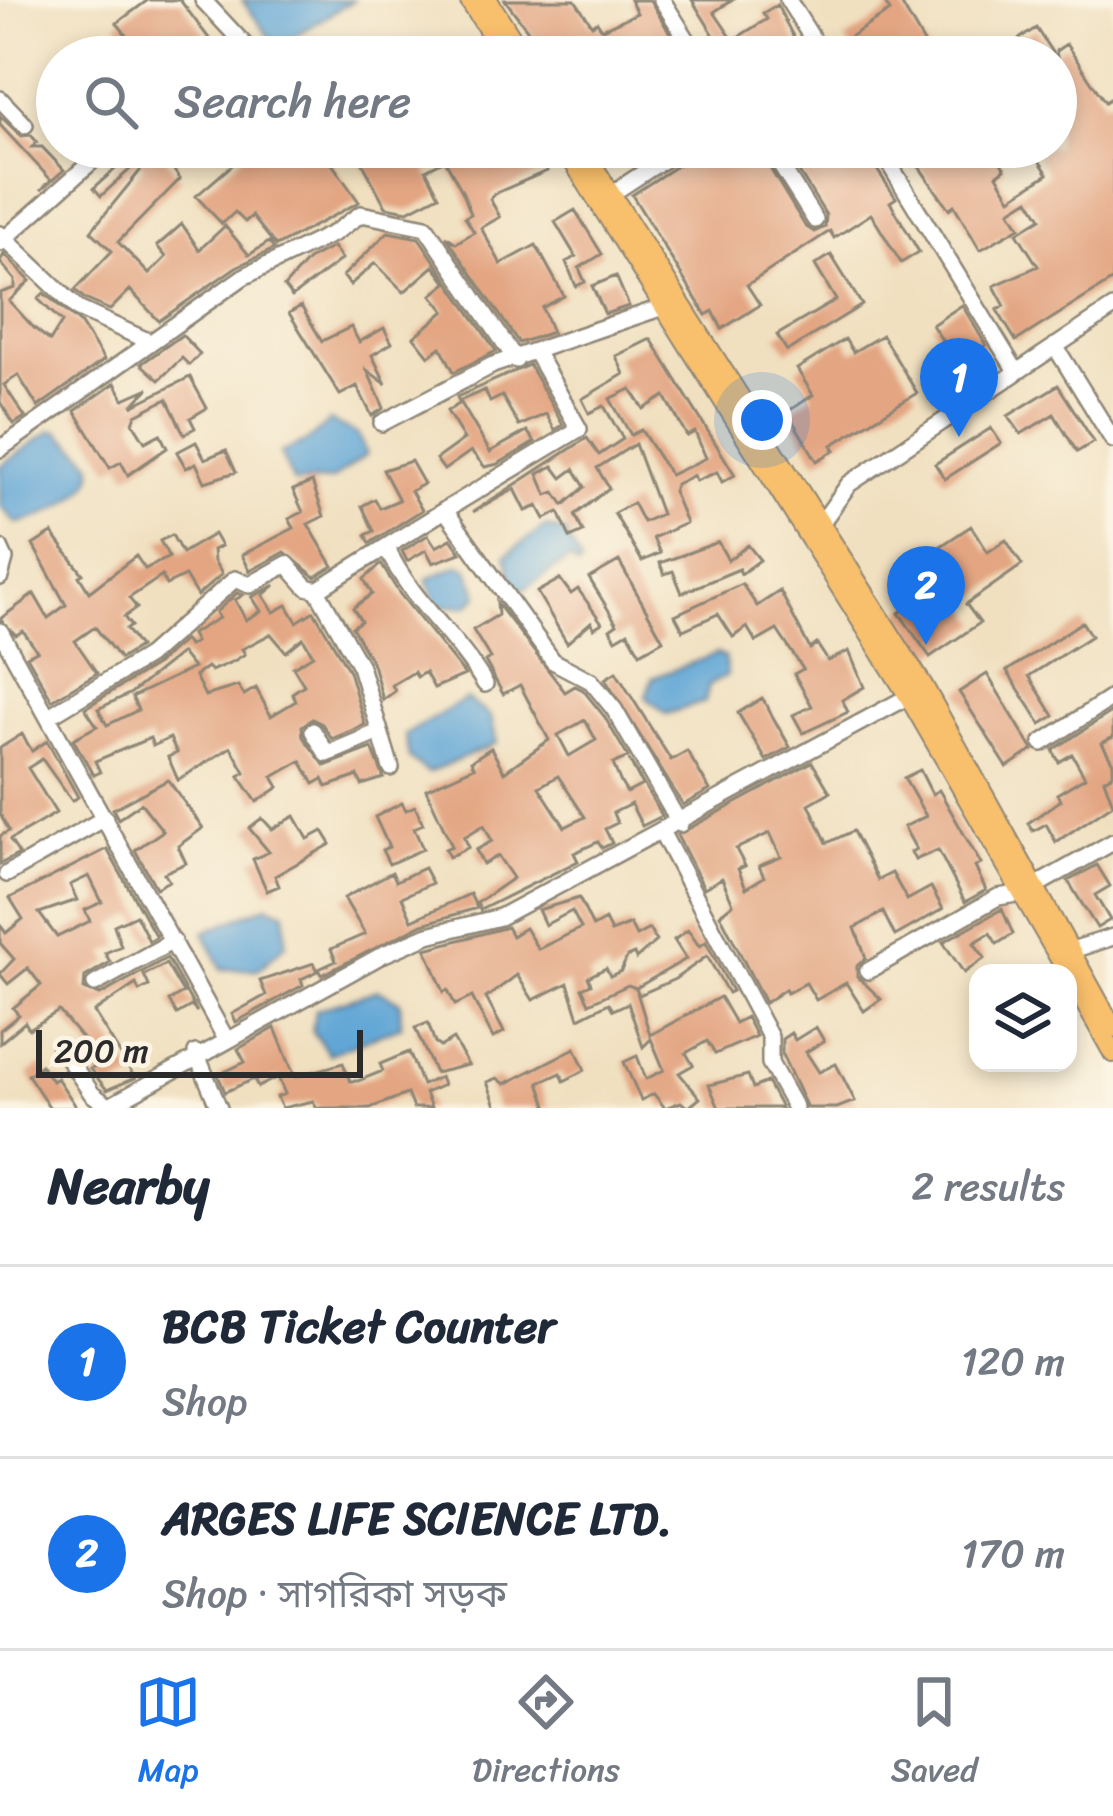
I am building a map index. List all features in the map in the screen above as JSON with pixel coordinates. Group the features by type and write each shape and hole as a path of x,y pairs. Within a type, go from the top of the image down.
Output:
{"main road":[{"path":"470,0 495,36"},
{"path":"488,0 500,36"},
{"path":"580,168 604,198"},
{"path":"590,168 669,306 917,692 1029,890 1064,964"},
{"path":"1029,890 1072,950 1113,1028"},
{"path":"1077,989 1113,1053"}],"street":[{"path":"203,0 236,36"},
{"path":"662,0 685,36"},
{"path":"788,0 810,36"},
{"path":"0,99 25,125"},
{"path":"85,168 2,239 78,309 150,343"},
{"path":"604,198 650,168"},
{"path":"782,168 815,220"},
{"path":"892,168 1016,371"},
{"path":"0,449 243,277 334,233 361,214 426,227 516,360"},
{"path":"382,423 467,375 669,306"},
{"path":"815,532 849,484 1113,308"},
{"path":"1055,346 1113,440"},
{"path":"317,590 579,429 536,353"},
{"path":"446,510 553,662 591,681 614,709 680,824"},
{"path":"0,548 5,559 0,577"},
{"path":"387,549 432,622 460,644 485,683"},
{"path":"49,716 148,656 235,578 250,585 287,564 307,587 317,590 360,666 391,768"},
{"path":"0,631 226,1039"},
{"path":"60,1046 106,1107 384,954 428,935 500,917 680,824 838,730 917,692"},
{"path":"1042,743 1113,697"},
{"path":"313,730 327,754 379,732"},
{"path":"7,874 105,818"},
{"path":"662,833 770,1037 770,1063 796,1108"},
{"path":"868,971 998,897 1029,890 1113,842"},
{"path":"1072,950 1113,937"},
{"path":"95,984 172,941"},
{"path":"196,1054 219,1108"}],"water":[{"path":"242,0 353,0 295,36 269,36"},
{"path":"330,421 358,435 366,455 332,480 294,483 280,453 308,441"},
{"path":"51,431 58,431 86,455 93,474 66,503 16,523 0,506 0,466"},
{"path":"545,527 565,532 581,563 578,567 569,559 516,595 506,555"},
{"path":"460,565 468,569 479,595 468,606 437,606 427,579"},
{"path":"716,654 724,657 727,675 709,685 705,702 666,714 646,697 652,678"},
{"path":"466,699 491,717 497,743 428,773 409,758 405,735"},
{"path":"268,905 285,912 286,944 259,969 222,969 204,932"},
{"path":"379,990 400,1002 401,1026 329,1054 312,1031 315,1010"}],"building":[{"path":"148,0 180,0 207,36 127,36 117,23"},
{"path":"505,0 575,0 592,25 597,22 602,29 637,13 630,0 650,0 671,36 532,36"},
{"path":"692,0 732,0 714,12 730,36 714,36"},
{"path":"883,0 899,0 920,36 851,36 890,11"},
{"path":"777,5 793,36 739,36 767,19 763,13"},
{"path":"1077,60 1105,102 1113,97 1113,280 1016,341 997,310 1005,306 994,286 1038,266 1017,233 1041,218 1029,199 1010,211 1020,227 980,250 954,205 949,209 920,168 1004,168 997,175 1011,198 1048,174 1044,168 1077,168"},
{"path":"0,116 21,136 31,135 36,141 32,147 36,147 36,164 0,125"},
{"path":"40,168 64,170 41,190 51,180"},
{"path":"116,168 131,168 101,196 94,188"},
{"path":"142,168 172,168 180,179 118,242 149,274 166,257 157,246 182,224 199,250 225,226 249,255 269,242 274,249 236,267 159,321 130,290 110,310 75,290 112,251 91,231"},
{"path":"229,168 335,168 359,202 276,246 252,216 245,222 235,212 222,224 196,196"},
{"path":"365,168 430,168 426,170 439,195 408,211 386,207"},
{"path":"449,168 546,168 494,194 490,199 500,217 481,228 501,264 536,245 564,296 542,308 552,332 519,343 446,236 456,243 474,232 465,217 471,214"},
{"path":"673,168 770,168 805,226 814,232 825,227 826,215 796,168 876,168 896,198 890,202 919,252 901,263 871,214 834,238 830,231 747,285 760,305 722,329 713,311 706,315 632,195"},
{"path":"575,210 602,254 579,268 585,282 576,286 566,262 576,257 555,222"},
{"path":"388,232 419,238 496,351 454,372 441,347 429,356 414,337 445,311 432,295 447,283 434,266 404,292 375,263 350,285 343,276"},
{"path":"333,247 342,259 292,297 284,287 308,260"},
{"path":"4,254 30,281 9,301 34,328 50,341 62,322 38,299 44,293 80,323 104,360 38,407 18,375 4,385 25,417 14,424 0,402 0,293 15,288 15,280 0,262"},
{"path":"831,255 862,305 787,351 777,335 836,300 815,265"},
{"path":"616,276 629,306 605,314 592,286"},
{"path":"962,305 986,345 958,364 932,325"},
{"path":"301,306 322,341 351,327 359,342 384,328 392,343 372,355 386,384 367,370 384,408 372,416 357,386 340,395 289,313"},
{"path":"182,335 200,354 189,365 182,358 159,380 141,364"},
{"path":"882,335 917,393 832,445 835,450 817,461 787,412 813,395 797,369 845,339 853,352"},
{"path":"651,339 735,475 722,482 717,472 696,481 694,475 676,484 673,491 686,523 653,538 660,553 642,561 614,513 633,503 643,522 661,514 635,444 597,468 609,488 575,515 583,532 570,538 559,512 545,519 538,506 526,511 515,489 473,512 587,438 599,455 623,439 604,406 589,413 582,399 624,374 616,356","holes":["631,389 644,409 665,396 687,436 695,432 706,458 670,475 641,430 631,435 610,399","553,466 562,478 574,469 585,487 564,505 555,492 547,495 538,474"]},
{"path":"529,365 563,425 555,430 546,414 519,426 502,396 490,402 485,390 459,401 457,397"},
{"path":"190,377 207,408 190,418 195,428 184,434 167,399 136,415 133,423 145,442 160,434 167,448 128,475 121,462 110,468 75,411 115,383 124,399 149,388 132,406"},
{"path":"1058,385 1094,442 1077,452 1054,414 1021,434 1008,416"},
{"path":"461,403 490,452 527,431 535,442 485,467 471,451 444,470 436,459 464,439 447,411"},
{"path":"991,428 1001,443 945,479 935,464"},
{"path":"196,442 205,459 226,450 236,472 205,482 196,463 186,468 177,452"},
{"path":"411,461 424,484 411,491 422,510 370,543 366,535 374,531 362,506 375,499 380,508 399,500 383,470"},
{"path":"312,482 324,516 308,524 333,566 315,577 285,552 250,571 242,555 294,528 289,519 303,512 293,490"},
{"path":"971,526 988,552 1006,540 1022,565 966,604 980,623 930,657 899,613 945,580 929,554"},
{"path":"52,533 83,574 79,576 89,592 136,556 145,569 169,557 160,541 172,535 182,553 214,534 221,546 213,550 214,561 222,574 197,596 185,576 166,585 162,576 129,598 137,608 124,617 131,626 126,629 139,647 120,659 95,627 75,641 97,673 52,700 27,656 37,651 23,631 16,635 0,619 34,594 48,618 66,605 33,545"},
{"path":"428,535 436,547 451,539 461,553 433,563 426,550 407,561 402,551"},
{"path":"718,542 728,560 748,545 760,560 741,574 739,569 682,593 673,571 664,574 660,563"},
{"path":"619,561 663,640 640,653 628,632 616,639 610,629 617,624 589,578"},
{"path":"381,564 465,675 434,688 425,672 417,677 414,672 392,685 395,691 383,700 373,664 352,627 361,621 353,608 372,594 364,579"},
{"path":"560,579 571,594 578,589 602,623 594,628 591,622 567,643 537,592"},
{"path":"742,584 757,606 780,591 810,649 817,644 828,661 849,651 864,687 842,700 848,712 803,733 793,715 812,706 794,674 803,669 777,630 756,642 747,627 733,637 718,614 683,630 675,615"},
{"path":"275,585 263,595 274,612 287,605 297,622 314,611 349,671 365,725 332,739 312,719 302,726 303,737 325,766 372,748 384,778 362,785 358,776 327,787 323,779 314,784 301,761 273,777 279,787 257,802 239,776 245,772 231,747 178,780 168,757 177,753 170,738 153,746 150,738 95,761 100,772 94,775 73,739 97,726 85,708 154,666 184,640 188,646 195,642 191,634 219,618 216,612 237,593 243,595 235,600 246,620 261,611 252,597","holes":["271,634 286,652 303,638 313,655 293,667 304,685 292,693 296,701 271,716 256,688 244,695 238,686 205,696 195,676 207,667 211,671 234,661 245,654 242,649","181,653 193,668 132,697 138,710 107,725 98,709 131,693"]},
{"path":"497,603 565,692 575,686 583,690 628,757 613,764 627,793 642,785 629,760 662,816 642,826 631,804 613,813 617,823 605,829 612,843 602,848 598,842 574,853 578,861 480,910 477,903 513,878 498,856 483,864 476,850 492,841 484,825 464,837 469,847 449,857 445,849 452,846 426,789 474,767 471,761 491,748 504,772 549,740 520,685 503,694 485,661 490,658 473,630 498,615","holes":["585,720 596,740 569,756 558,735","558,776 585,817 565,827 539,787"]},
{"path":"1082,622 1091,636 1029,676 1054,716 1041,724 1007,671"},
{"path":"616,672 671,760 687,751 710,790 683,805 605,679"},
{"path":"987,674 1033,750 1007,767 959,692"},
{"path":"762,698 790,747 766,760 738,713"},
{"path":"1113,711 1113,737 1102,743 1113,763 1113,774 1104,779 1113,804 1056,842 1046,824 1033,831 1028,823 1061,800 1057,794 1085,777 1072,754 1059,762 1053,750"},
{"path":"22,734 32,751 47,741 78,797 72,801 42,759 28,768 56,813 10,840 19,854 0,864 0,836 9,831 0,814 0,748"},
{"path":"812,762 830,792 809,804 827,843 853,831 878,880 892,873 907,900 931,887 943,909 895,936 883,912 855,928 866,958 857,966 857,976 881,999 864,1011 846,983 816,1000 806,983 787,993 785,989 765,1003 720,914 733,904 722,878 704,888 677,835","holes":["770,833 781,857 759,866 764,877 746,888 738,869 745,866 736,849"]},
{"path":"920,770 932,794 939,790 981,864 975,867 986,890 965,902 938,850 915,860 911,852 916,849 904,827 926,816 904,778"},
{"path":"168,780 203,828 178,846 186,863 164,873 169,881 156,888 135,850 163,831 141,803 118,819 113,809"},
{"path":"402,803 406,810 415,806 423,824 414,828 423,849 389,864 382,850 389,847 375,817"},
{"path":"295,816 308,839 323,831 331,844 275,876 279,886 267,891 253,859 269,852 249,828 262,818 272,829"},
{"path":"107,849 156,937 149,941 136,915 114,925 121,946 105,953 110,962 85,977 84,989 100,995 167,958 197,1012 191,1006 177,1014 169,1001 183,993 166,964 144,975 149,986 139,991 136,984 94,1012 135,1078 107,1090 90,1069 98,1064 88,1046 59,1011 29,1029 25,1022 0,1043 0,1030 19,1015 13,1008 41,985 28,968 8,984 0,974 14,959 0,943 0,925 6,933 23,919 10,898","holes":["89,876 102,902 85,910 90,921 57,937 39,913 77,900 70,885"]},
{"path":"1097,865 1110,886 1095,895 1110,920 1097,928 1068,881"},
{"path":"424,868 432,883 402,897 412,920 470,894 477,908 423,924 322,975 319,969 336,961 331,949 365,934 344,898 392,872 396,881"},
{"path":"579,898 593,927 605,920 611,932 630,924 636,936 649,929 656,941 636,959 634,954 627,957 621,971 610,976 606,968 588,977 591,984 582,988 589,1003 628,985 636,988 686,959 674,940 688,930 699,946 706,942 732,991 728,993 707,956 675,979 639,995 636,989 650,1035 720,997 735,1023 746,1017 756,1036 715,1054 707,1041 686,1053 693,1065 679,1073 700,1098 688,1108 681,1102 665,1108 654,1094 641,1100 624,1062 637,1056 646,1079 664,1070 651,1039 643,1047 628,1003 613,1010 609,1003 579,1018 568,983 533,1000 517,975 486,998 504,1032 493,1038 472,997 455,1005 448,990 444,992 426,949 507,927 512,936 525,928 538,949 581,928 572,911 545,925 538,910"},
{"path":"1002,909 1013,934 997,944 990,933 974,943 985,958 969,964 964,973 943,942"},
{"path":"314,963 318,971 301,979 303,985 236,1022 232,1014 266,995 260,981"},
{"path":"428,1023 435,1043 440,1047 453,1039 468,1065 435,1073 415,1028"},
{"path":"816,1027 824,1041 806,1052 819,1072 836,1064 855,1101 837,1108 807,1108 782,1055 782,1039 791,1033 795,1040"},
{"path":"275,1028 295,1077 343,1063 350,1081 358,1081 383,1071 380,1064 409,1052 422,1085 440,1077 443,1085 425,1093 431,1108 413,1108 407,1094 370,1108 317,1108 313,1101 282,1108 277,1097 285,1094 278,1077 258,1087 254,1079 225,1092 218,1075 245,1062 238,1049"},
{"path":"575,1048 585,1070 564,1081 561,1073 539,1083 548,1108 497,1108 487,1082 497,1078 505,1084"},
{"path":"41,1065 52,1081 57,1078 77,1108 50,1108 28,1075"},
{"path":"748,1075 753,1088 767,1082 781,1108 719,1108 709,1085"}],"place":[{"name":"BCB Ticket Counter","path":"959,437"},
{"name":"ARGES LIFE SCIENCE LTD.","path":"926,645"}]}
